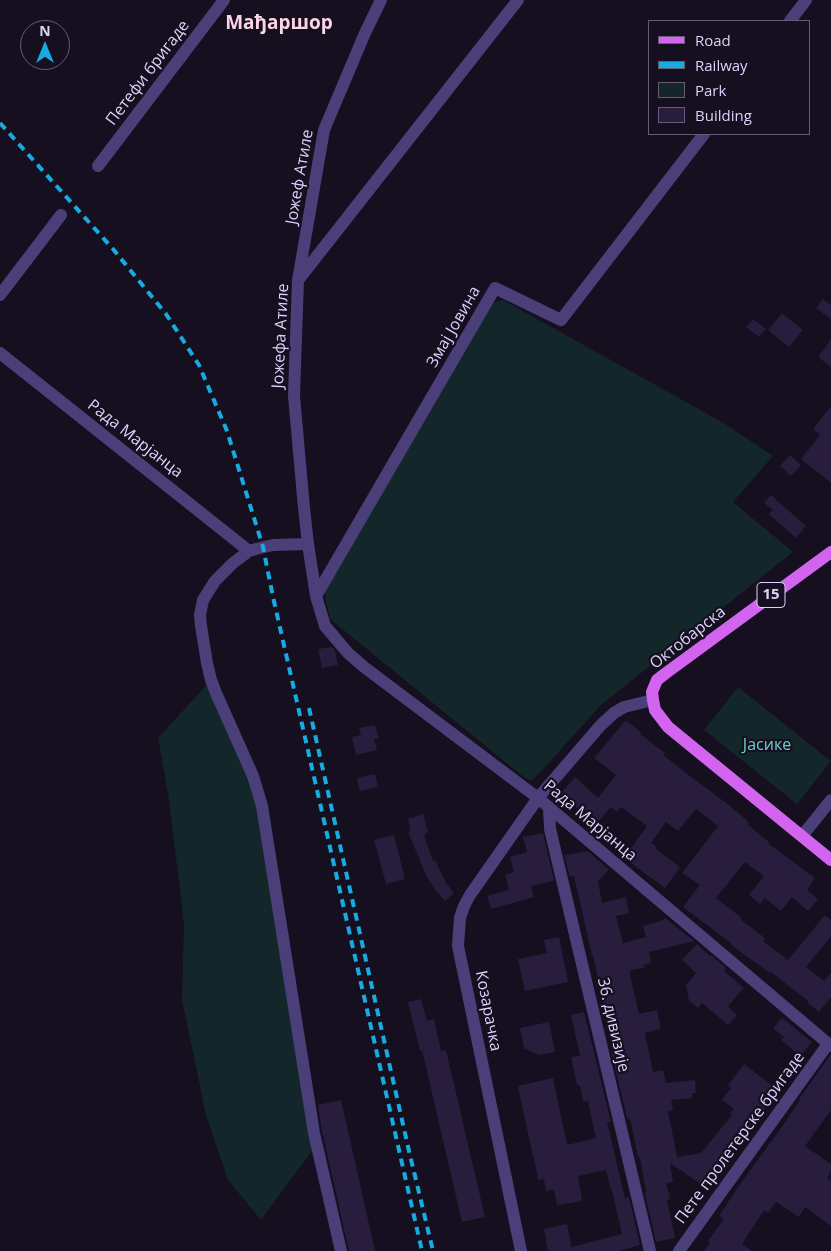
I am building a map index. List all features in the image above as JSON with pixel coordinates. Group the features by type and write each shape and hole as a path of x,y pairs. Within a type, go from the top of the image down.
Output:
{"main road":[{"name":"Октобарска","path":"652,700 652,692 657,680 831,552"},
{"path":"652,700 655,710 668,727 831,860"}],"street":[{"name":"Петефи бригаде","path":"98,166 224,0"},
{"name":"Јожеф Атиле","path":"298,280 324,130 365,32 381,0"},
{"name":"Јожефа Атиле","path":"325,626 316,596 308,544 294,396 298,280 518,0"},
{"path":"791,20 806,0"},
{"name":"Змај Јовина","path":"316,596 496,288 561,320 703,135"},
{"path":"0,295 61,215"},
{"name":"Рада Марјанца","path":"0,353 250,551"},
{"path":"308,544 273,545 250,551 233,563 215,581 208,591 200,615 211,680 253,776 262,806 314,1133 341,1251"},
{"name":"Рада Марјанца","path":"325,626 348,653 364,667 538,798 830,1045"},
{"path":"538,798 600,726 614,713 624,706 652,700"},
{"name":"Козарачка","path":"521,1251 458,946 458,931 462,912 470,895 538,798"},
{"path":"802,836 831,800"},
{"name":"36. дивизије","path":"549,807 550,829 650,1251"},
{"name":"Пете пролетерске бригаде","path":"679,1251 830,1045"}],"green space":[{"path":"503,300 722,422 773,456 733,502 793,552 601,705 536,777 531,780 526,779 330,619 324,591 493,303"},
{"path":"211,680 253,776 317,1144 261,1220 228,1180 206,1115 182,1000 184,923 168,793 158,738"},
{"name":"Јасике","path":"738,687 831,761 797,804 704,730"}],"building":[{"path":"823,299 831,305 831,319 816,308"},
{"path":"782,313 803,330 789,347 768,330"},
{"path":"753,319 766,329 759,337 746,327"},
{"path":"831,339 831,367 818,357"},
{"path":"831,406 831,483 801,459 820,435 813,429"},
{"path":"790,455 801,465 791,476 780,466"},
{"path":"771,495 806,526 796,538 769,514 773,510 764,503"},
{"path":"332,647 335,651 338,665 322,668 318,649"},
{"path":"626,720 641,732 640,734 665,753 663,755 749,822 747,824 769,844 815,878 807,890 818,899 808,911 792,897 781,911 765,898 760,904 749,895 764,876 745,862 716,898 765,938 763,941 788,960 825,915 831,920 831,936 806,967 824,981 831,973 831,997 819,1012 771,972 730,944 683,907 700,885 682,873 718,826 696,809 678,831 666,822 651,843 680,867 665,888 624,858 647,826 621,807 617,812 611,807 596,824 560,794 575,777 598,798 616,775 594,758"},
{"path":"375,725 379,738 374,739 377,750 356,755 352,737 361,735 359,728"},
{"path":"375,774 378,787 360,791 357,778"},
{"path":"423,814 428,832 424,835 433,861 435,860 446,883 454,893 445,901 426,875 408,832 411,831 408,819"},
{"path":"543,833 554,881 531,886 534,897 491,909 487,896 509,890 505,875 514,872 510,857 527,852 523,837"},
{"path":"394,835 405,879 386,884 374,840"},
{"path":"588,851 609,870 598,881 602,903 626,897 629,913 616,916 623,943 646,937 643,926 665,918 694,941 649,952 651,963 643,965 644,968 630,970 639,1014 657,1010 661,1029 645,1033 653,1072 663,1070 666,1083 695,1080 696,1093 692,1093 693,1098 671,1100 673,1110 668,1111 677,1157 701,1153 732,1115 730,1113 734,1109 722,1100 731,1088 728,1085 744,1064 778,1090 706,1188 670,1163 673,1182 666,1183 670,1199 667,1200 675,1238 656,1242 645,1194 640,1157 638,1157 631,1122 627,1118 611,1051 614,1051 593,955 574,876 570,877 564,855"},
{"path":"559,937 568,982 525,991 518,959 547,953 544,940"},
{"path":"697,944 726,968 724,971 744,988 728,1006 737,1015 728,1025 702,1003 698,1008 689,1001 686,985 696,973 682,960"},
{"path":"421,999 427,1021 434,1019 441,1051 446,1050 485,1217 462,1222 422,1050 420,1051 408,1002"},
{"path":"584,1012 611,1122 607,1122 625,1198 629,1197 640,1245 619,1251 548,1251 544,1229 567,1224 572,1250 572,1247 622,1234 606,1170 578,1176 582,1201 557,1205 554,1190 546,1191 544,1179 538,1180 518,1086 553,1078 567,1145 596,1138 588,1101 583,1102 571,1057 580,1056 571,1015"},
{"path":"782,1018 812,1042 800,1056 781,1040 784,1037 773,1028"},
{"path":"549,1022 555,1052 539,1055 524,1048 520,1028"},
{"path":"831,1054 831,1110 805,1146 831,1164 831,1171 827,1178 831,1181 831,1226 805,1207 799,1217 776,1202 768,1213 764,1210 742,1244 752,1251 704,1251 710,1243 708,1241 724,1219 719,1216"},
{"path":"341,1100 375,1251 349,1251 318,1105"}],"railway":[{"path":"0,123 113,249 166,314 199,365 227,431 263,547 422,1251"},
{"path":"309,708 433,1251"}],"district":[{"name":"Мађаршор","path":"279,24"}]}
